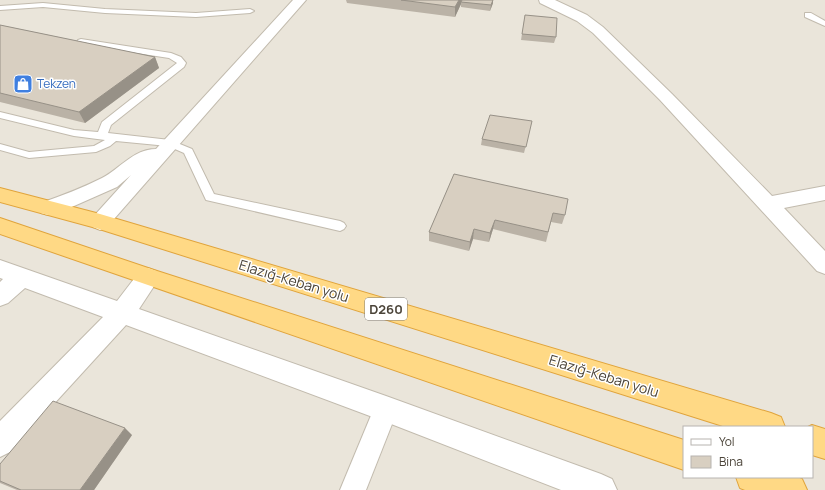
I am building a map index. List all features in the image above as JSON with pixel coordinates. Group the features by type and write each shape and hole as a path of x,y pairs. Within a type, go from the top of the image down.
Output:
{"highway":[{"name":"Elazığ-Keban yolu","path":"0,195 100,222 768,426"},
{"path":"0,226 148,277 683,455"},
{"path":"813,440 825,444"},
{"path":"754,478 790,490"}],"street":[{"path":"100,222 300,0"},
{"path":"546,0 582,18 598,30 666,97 769,204 825,265"},
{"path":"48,208 110,182 135,162 167,147"},
{"path":"769,204 825,192"},
{"path":"0,296 11,273 120,314 386,409 601,490"},
{"path":"0,442 120,314 148,277"},
{"path":"353,490 386,409"}],"lane":[{"path":"0,1 9,0"},
{"path":"0,8 43,5 105,11 196,15 250,11"},
{"path":"808,14 825,24"},
{"path":"0,147 29,155 96,149 106,144 108,138 106,124 182,63 178,58 171,56 70,41"},
{"path":"0,115 74,134 188,151 210,197 340,226"}],"shaded area":[{"path":"0,0 825,0 825,490 0,490"}],"building":[{"path":"401,0 459,0 455,7"},
{"path":"462,0 493,0 491,5 461,2"},
{"path":"525,15 557,18 556,37 522,34"},
{"path":"0,25 155,57 79,112 0,93"},
{"path":"490,115 532,121 526,147 482,139"},
{"path":"454,174 568,199 565,215 553,213 548,232 495,220 490,233 474,229 470,242 429,232"},
{"path":"53,401 125,428 80,490 21,490 0,481 0,464"}],"place":[{"name":"Tekzen","path":"23,84"}]}
